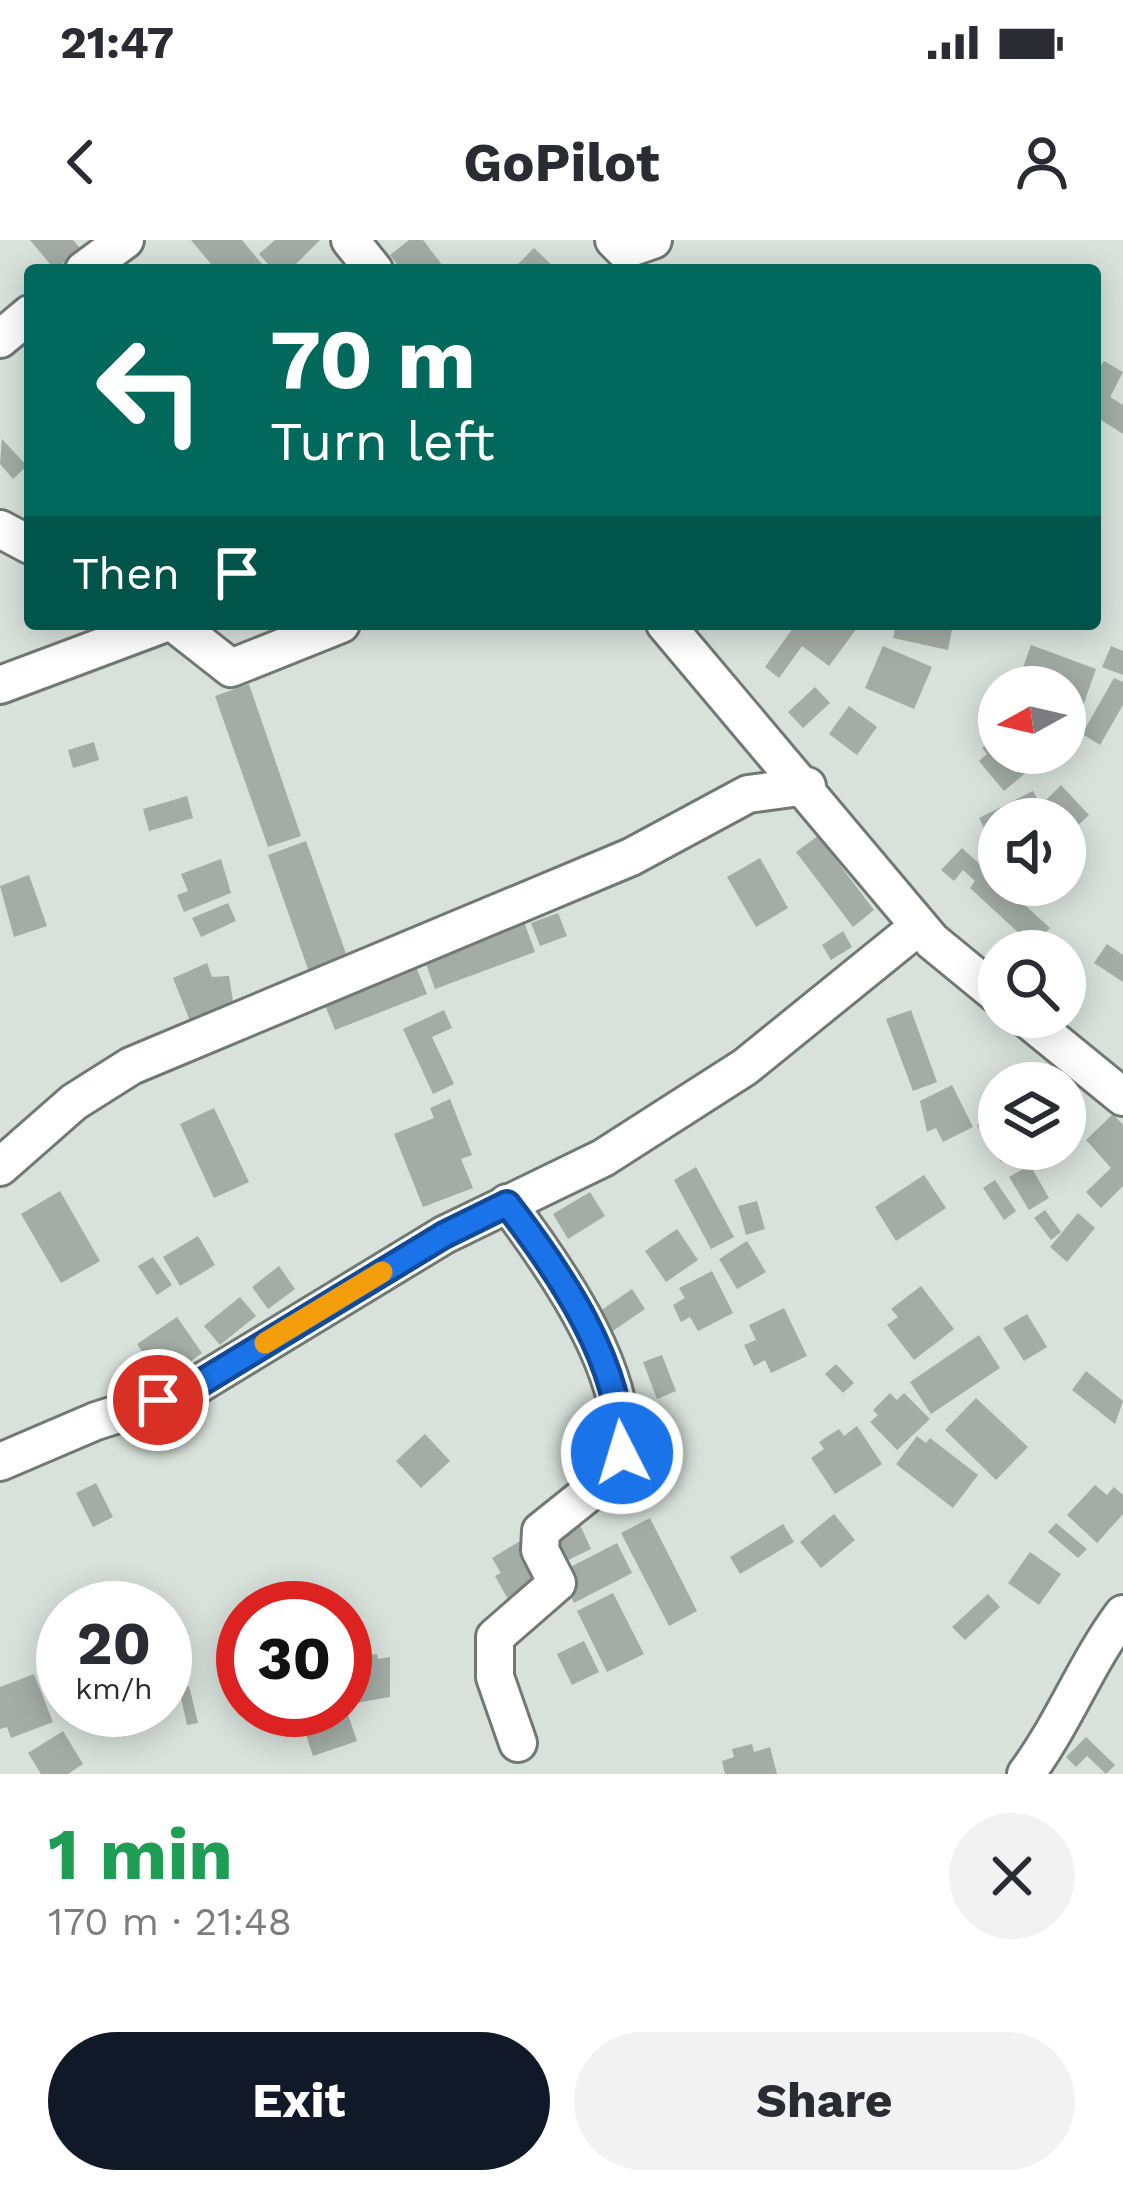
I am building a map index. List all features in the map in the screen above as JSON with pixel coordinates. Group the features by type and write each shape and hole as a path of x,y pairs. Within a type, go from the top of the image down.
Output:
{"street":[{"path":"92,264 125,240"},
{"path":"350,240 369,264"},
{"path":"614,240 624,250 653,240"},
{"path":"0,339 24,319"},
{"path":"0,685 147,630"},
{"path":"183,630 231,668 326,630"},
{"path":"670,630 807,786 919,926 978,978"},
{"path":"2,1158 74,1102 151,1057 631,857 748,794 807,786"},
{"path":"0,1462 111,1415 184,1393 428,1245 574,1174 745,1067 919,926"},
{"path":"1050,1038 1123,1097"},
{"path":"507,1204 554,1266 617,1395 622,1421 616,1471 541,1531 540,1550 556,1583 495,1637 495,1677 518,1743"},
{"path":"1026,1774 1059,1731 1088,1665 1123,1614"}],"building":[{"path":"30,240 73,240 81,249 62,264 50,264"},
{"path":"191,240 242,240 262,264 211,264"},
{"path":"275,240 320,240 296,264 268,264 259,254"},
{"path":"409,240 423,240 441,264 397,264 390,255"},
{"path":"534,248 551,264 518,264"},
{"path":"1104,361 1123,372 1110,397 1123,405 1123,434 1101,420"},
{"path":"2,439 24,469 13,479 0,464"},
{"path":"792,630 856,630 829,666 802,646 779,678 765,667"},
{"path":"895,630 952,630 948,650 893,638"},
{"path":"1031,645 1096,669 1086,698 1086,666 1024,666"},
{"path":"883,646 932,667 914,709 865,688"},
{"path":"1111,646 1123,651 1123,675 1102,667"},
{"path":"1114,678 1123,682 1123,705 1100,745 1086,736 1086,727"},
{"path":"249,684 301,836 268,847 215,696"},
{"path":"815,687 830,703 803,728 788,712"},
{"path":"849,706 877,727 857,755 829,734"},
{"path":"94,742 99,760 73,768 68,750"},
{"path":"990,774 1024,774 1004,791"},
{"path":"1061,785 1073,798 1048,798"},
{"path":"187,796 193,818 149,831 143,809"},
{"path":"818,836 874,910 853,927 796,852"},
{"path":"306,841 349,962 310,975 268,855"},
{"path":"962,848 978,863 978,895 970,888 975,881 963,870 954,881 941,870"},
{"path":"760,858 788,908 756,927 727,877"},
{"path":"221,859 231,893 184,912 177,895 188,891 181,874"},
{"path":"29,875 47,926 14,937 0,886"},
{"path":"228,903 236,921 201,937 192,918"},
{"path":"990,906 1026,906 1050,928 1016,930"},
{"path":"558,913 567,936 540,946 531,923"},
{"path":"523,919 535,952 435,989 423,956"},
{"path":"843,931 852,947 831,960 822,945"},
{"path":"1107,944 1123,955 1123,982 1094,963"},
{"path":"207,963 212,977 229,976 234,1008 192,1026 173,978"},
{"path":"415,964 427,994 335,1030 323,1000"},
{"path":"444,1010 452,1028 432,1037 454,1084 433,1094 403,1029"},
{"path":"911,1010 937,1082 913,1091 886,1019"},
{"path":"952,1085 973,1127 943,1142 936,1128 927,1132 920,1101"},
{"path":"450,1099 472,1155 461,1159 473,1188 423,1207 394,1134 434,1118 430,1108"},
{"path":"214,1108 249,1182 214,1198 180,1124"},
{"path":"1113,1114 1123,1125 1123,1186 1101,1208 1086,1192 1111,1168 1086,1140"},
{"path":"696,1167 734,1237 711,1249 674,1180"},
{"path":"1033,1170 1049,1198 1029,1210 1009,1177"},
{"path":"924,1175 946,1208 896,1241 875,1207"},
{"path":"995,1180 1016,1211 1004,1220 983,1188"},
{"path":"60,1191 100,1261 61,1283 21,1214"},
{"path":"590,1192 605,1216 568,1239 553,1214"},
{"path":"757,1201 765,1229 746,1235 738,1206"},
{"path":"1045,1210 1061,1232 1051,1240 1034,1218"},
{"path":"1078,1213 1095,1228 1067,1262 1050,1247"},
{"path":"677,1229 698,1260 666,1282 645,1251"},
{"path":"198,1236 215,1265 180,1286 163,1257"},
{"path":"747,1241 766,1272 737,1289 719,1259"},
{"path":"153,1257 172,1285 157,1295 138,1266"},
{"path":"279,1266 295,1289 268,1309 252,1287"},
{"path":"712,1271 733,1313 698,1331 690,1317 681,1322 673,1305 685,1298 679,1288"},
{"path":"921,1286 954,1329 914,1360 887,1325 898,1317 891,1309"},
{"path":"632,1289 645,1309 610,1333 596,1314"},
{"path":"240,1297 256,1316 220,1345 204,1326"},
{"path":"784,1308 807,1356 771,1373 765,1360 754,1366 744,1345 756,1340 749,1325"},
{"path":"1027,1314 1047,1347 1024,1361 1003,1328"},
{"path":"177,1317 202,1353 191,1361 195,1367 178,1378 174,1370 161,1380 137,1344"},
{"path":"979,1335 1000,1368 931,1414 910,1382"},
{"path":"662,1355 676,1391 657,1399 643,1362"},
{"path":"836,1364 854,1383 843,1393 825,1374"},
{"path":"1086,1371 1123,1401 1115,1424 1072,1390"},
{"path":"890,1393 897,1400 904,1393 930,1419 897,1450 870,1422 878,1415 873,1410"},
{"path":"976,1398 1028,1447 996,1480 945,1430"},
{"path":"857,1426 882,1464 835,1494 811,1458 824,1449 819,1442 839,1429 844,1436"},
{"path":"425,1434 450,1461 421,1488 396,1461"},
{"path":"917,1436 926,1443 930,1438 978,1475 953,1508 896,1464"},
{"path":"96,1483 113,1517 93,1527 76,1493"},
{"path":"1095,1485 1107,1495 1114,1487 1123,1495 1123,1514 1097,1543 1067,1515"},
{"path":"575,1514 591,1549 560,1564 544,1529"},
{"path":"834,1514 855,1540 821,1568 800,1542"},
{"path":"650,1518 697,1611 669,1626 621,1533"},
{"path":"1056,1523 1087,1549 1078,1558 1048,1532"},
{"path":"783,1524 794,1542 740,1574 730,1557"},
{"path":"520,1541 544,1583 510,1603 495,1576 501,1573 492,1558"},
{"path":"617,1543 632,1573 574,1603 559,1573"},
{"path":"1030,1552 1061,1574 1039,1605 1008,1583"},
{"path":"613,1593 644,1654 607,1672 577,1611"},
{"path":"988,1594 1000,1607 965,1640 952,1627"},
{"path":"584,1641 599,1672 572,1685 557,1654"},
{"path":"372,1655 390,1657 390,1697 372,1700"},
{"path":"34,1674 36,1728 11,1738 7,1727 0,1729 0,1687"},
{"path":"53,1737 67,1737 83,1764 68,1774 41,1774 28,1753"},
{"path":"307,1737 356,1737 357,1741 313,1756"},
{"path":"1086,1737 1115,1765 1106,1774 1087,1756 1076,1767 1066,1757"},
{"path":"752,1744 754,1752 770,1747 777,1774 725,1774 722,1761 734,1757 732,1749"}],"slow traffic":[{"path":"265,1343 382,1272"}],"route":[{"path":"158,1400 184,1393 444,1235 507,1204 554,1266 617,1395 622,1453"}]}
